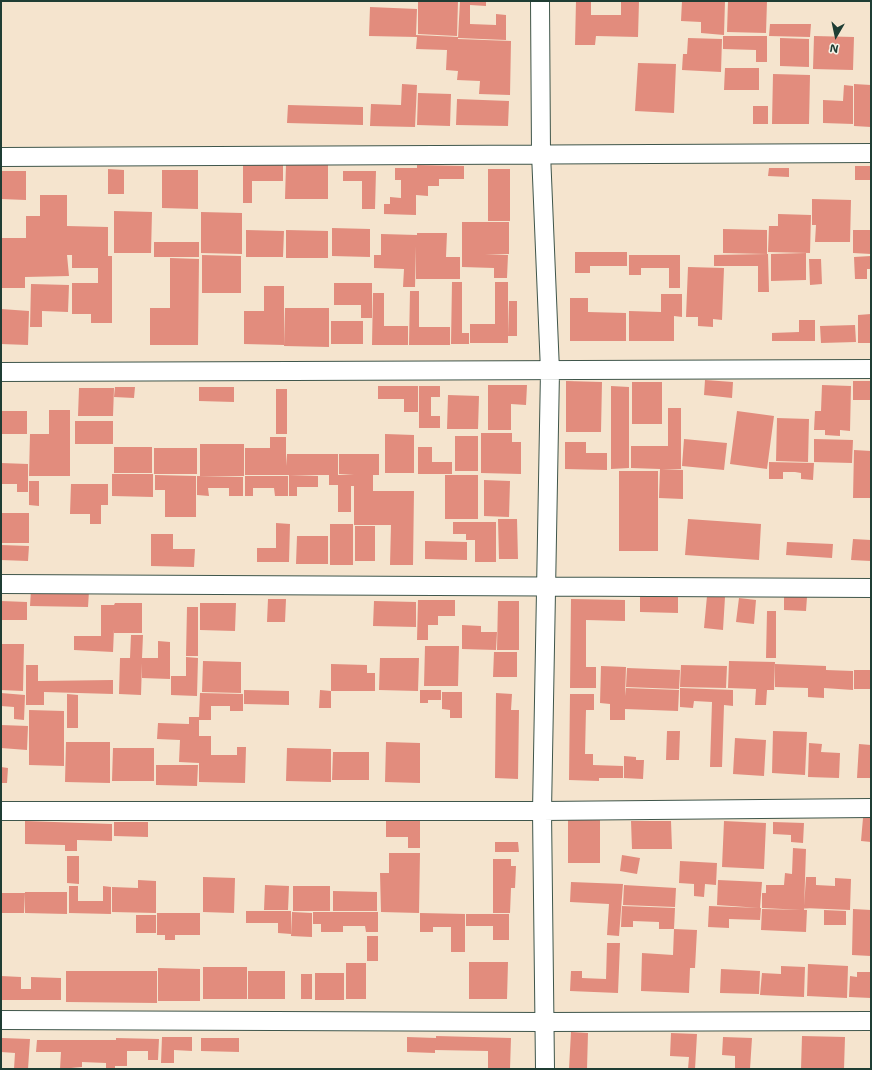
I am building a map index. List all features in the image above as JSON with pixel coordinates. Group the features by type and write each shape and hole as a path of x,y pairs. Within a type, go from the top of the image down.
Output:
{"street":[{"path":"540,1 541,153 550,371 542,811 545,1069"},
{"path":"1,158 541,153 871,152"},
{"path":"1,372 871,370"},
{"path":"1,584 871,588"},
{"path":"1,811 542,811 871,808"},
{"path":"1,1020 544,1022 871,1021"}],"building":[{"path":"418,1 458,1 457,36 418,34"},
{"path":"460,1 486,1 486,6 470,5 470,24 496,25 496,14 506,15 506,40 458,38"},
{"path":"576,1 591,1 591,15 621,15 621,1 639,1 638,37 596,36 595,45 575,45"},
{"path":"682,1 725,1 724,35 701,33 701,22 681,21"},
{"path":"728,1 767,1 766,33 727,32"},
{"path":"370,7 417,9 416,35 458,37 458,39 511,41 510,95 479,94 480,81 457,80 458,71 446,70 447,50 416,49 417,37 369,36"},
{"path":"770,24 811,24 810,37 769,36"},
{"path":"723,36 767,36 767,62 756,62 756,50 723,49"},
{"path":"814,36 854,37 853,70 813,69"},
{"path":"688,38 722,39 721,72 682,70 683,54 687,54"},
{"path":"780,38 809,39 809,67 780,66"},
{"path":"638,63 676,64 674,113 635,111"},
{"path":"725,68 759,68 759,90 724,90"},
{"path":"773,74 810,75 809,124 772,124"},
{"path":"402,84 417,85 415,127 370,126 371,104 401,105"},
{"path":"854,84 871,85 871,127 854,126"},
{"path":"844,85 853,86 853,124 823,123 823,100 843,101"},
{"path":"418,93 451,94 450,126 417,125"},
{"path":"457,99 509,101 508,126 456,125"},
{"path":"288,105 363,107 363,125 287,123"},
{"path":"753,106 768,106 768,124 753,124"},
{"path":"243,164 283,165 283,181 252,181 252,203 243,203"},
{"path":"286,164 328,164 328,199 285,199"},
{"path":"417,165 464,166 464,179 439,179 439,186 428,186 428,196 416,195 416,215 384,214 384,204 390,204 390,197 401,198 401,180 395,180 395,168 417,168"},
{"path":"855,166 871,166 871,180 855,180"},
{"path":"769,168 789,168 789,177 768,176"},
{"path":"108,169 124,170 124,194 108,194"},
{"path":"488,169 510,169 510,221 488,221"},
{"path":"162,170 198,170 198,209 162,208"},
{"path":"1,171 26,171 26,200 1,199"},
{"path":"343,171 376,171 375,209 362,209 362,181 343,181"},
{"path":"40,195 67,195 67,226 108,227 108,256 112,256 112,323 91,323 91,314 72,314 72,283 98,283 98,268 72,268 72,255 67,255 69,276 25,277 25,288 1,288 1,238 26,238 26,216 40,216"},
{"path":"812,199 851,200 850,242 815,242 816,225 812,225"},
{"path":"114,211 152,212 151,253 114,253"},
{"path":"201,212 242,213 242,254 201,253"},
{"path":"778,214 811,215 810,253 768,252 769,226 778,226"},
{"path":"462,222 509,222 509,254 485,254 508,255 507,278 494,278 494,268 462,267"},
{"path":"332,228 370,229 370,257 332,256"},
{"path":"723,229 767,230 767,254 723,253"},
{"path":"246,230 284,231 283,257 246,257"},
{"path":"286,230 328,231 328,258 286,258"},
{"path":"853,230 871,230 871,254 853,253"},
{"path":"417,233 447,233 446,257 460,257 460,279 416,279 416,246 415,287 403,287 404,269 374,268 374,255 381,255 381,234 417,235"},
{"path":"154,242 199,242 199,257 154,257"},
{"path":"575,252 627,252 627,266 590,266 590,273 575,273"},
{"path":"806,253 806,280 771,281 771,254"},
{"path":"768,254 769,292 758,292 758,266 714,266 714,255"},
{"path":"202,255 241,256 241,293 202,293"},
{"path":"629,255 680,255 680,288 669,288 669,268 641,268 641,275 629,275"},
{"path":"871,256 871,269 867,269 867,279 855,279 854,257"},
{"path":"170,258 199,259 198,345 150,345 150,308 170,308"},
{"path":"809,259 821,259 822,284 810,285"},
{"path":"688,267 724,268 722,320 713,319 713,327 698,326 698,317 686,317"},
{"path":"452,282 462,282 462,333 469,333 469,344 451,344"},
{"path":"495,282 508,282 508,343 470,343 470,324 495,324"},
{"path":"334,283 372,283 372,318 361,318 361,305 334,305"},
{"path":"31,284 69,285 68,312 42,311 42,327 30,327"},
{"path":"264,286 284,286 284,345 244,344 244,311 264,311"},
{"path":"410,291 419,291 419,327 450,327 450,345 409,345"},
{"path":"373,293 384,293 384,326 408,326 408,345 372,345"},
{"path":"661,294 682,294 682,317 674,316 674,341 629,341 629,311 661,312"},
{"path":"570,298 588,298 588,312 626,313 626,341 570,341"},
{"path":"509,301 517,301 517,336 508,336"},
{"path":"285,308 329,308 329,347 284,346"},
{"path":"1,309 29,311 28,345 1,344"},
{"path":"871,314 871,343 858,343 858,315"},
{"path":"799,320 815,320 815,341 772,341 772,333 799,332"},
{"path":"331,321 363,321 363,344 331,344"},
{"path":"855,325 856,342 821,343 820,326"},
{"path":"705,380 733,382 732,398 704,395"},
{"path":"566,381 602,382 601,432 566,432"},
{"path":"853,381 871,381 871,400 853,400"},
{"path":"632,382 662,382 662,424 632,424"},
{"path":"488,385 527,385 526,405 511,404 511,430 488,430"},
{"path":"822,385 851,386 850,431 840,430 840,436 825,435 825,430 814,430 815,411 821,411"},
{"path":"378,386 418,386 418,412 404,412 404,399 378,399"},
{"path":"419,386 440,386 440,397 431,397 431,416 440,416 440,428 419,428"},
{"path":"611,386 629,387 629,468 611,469"},
{"path":"115,387 135,387 134,398 114,397"},
{"path":"199,387 234,387 234,402 199,401"},
{"path":"79,388 114,388 113,416 78,416"},
{"path":"276,389 287,389 287,434 276,434"},
{"path":"448,395 479,396 478,429 447,429"},
{"path":"668,408 681,408 681,469 662,469 683,470 683,499 659,498 660,469 631,468 631,446 668,446"},
{"path":"49,410 70,410 70,476 29,476 30,434 49,434"},
{"path":"1,411 27,411 27,434 1,434"},
{"path":"737,411 774,416 767,469 730,464"},
{"path":"777,418 809,419 808,462 776,461"},
{"path":"75,421 113,421 113,444 75,444"},
{"path":"481,433 512,433 512,442 521,442 521,474 481,473"},
{"path":"385,434 414,435 414,473 385,473"},
{"path":"455,436 478,436 478,471 455,471"},
{"path":"270,437 286,437 286,466 287,454 338,454 338,475 354,475 354,486 351,486 351,512 338,512 338,485 329,485 329,475 245,475 245,448 270,448"},
{"path":"684,439 727,443 724,470 682,466"},
{"path":"814,439 853,440 852,463 814,462"},
{"path":"565,442 586,442 586,453 607,453 607,470 565,469"},
{"path":"200,444 244,444 244,476 200,476"},
{"path":"114,447 152,447 152,473 114,473"},
{"path":"418,447 432,447 432,462 452,462 452,474 418,474"},
{"path":"154,448 197,448 197,474 154,474"},
{"path":"854,450 871,451 871,498 853,498"},
{"path":"339,454 379,454 379,475 373,475 373,491 414,491 413,565 390,565 391,525 354,525 354,475 339,474"},
{"path":"769,462 814,463 813,480 801,479 801,473 795,472 783,472 783,479 769,479"},
{"path":"1,463 28,464 28,492 17,492 17,484 1,484"},
{"path":"619,471 658,471 658,551 619,551"},
{"path":"112,474 153,474 153,497 112,496"},
{"path":"155,475 196,476 196,517 165,517 165,490 155,490"},
{"path":"289,475 318,476 318,487 297,487 297,496 289,496"},
{"path":"445,475 478,475 478,519 445,519"},
{"path":"197,476 243,477 243,496 229,496 229,488 208,488 209,496 197,495"},
{"path":"245,476 288,476 288,496 275,496 274,488 253,488 253,496 245,496"},
{"path":"484,480 510,481 509,517 484,516"},
{"path":"29,481 39,481 39,506 29,505"},
{"path":"71,484 108,484 108,505 101,505 101,524 90,524 90,514 70,514"},
{"path":"1,513 29,513 29,543 1,543"},
{"path":"498,519 517,519 518,559 499,559"},
{"path":"688,519 761,524 759,560 685,555"},
{"path":"453,522 496,522 496,562 475,562 475,540 466,540 466,534 453,534"},
{"path":"276,523 290,524 289,562 257,562 257,548 276,548"},
{"path":"330,524 353,524 353,565 330,565"},
{"path":"355,526 375,526 375,561 355,561"},
{"path":"151,534 173,534 173,549 195,549 194,567 151,566"},
{"path":"297,536 328,536 328,564 296,564"},
{"path":"853,539 871,540 871,561 851,560"},
{"path":"425,541 467,542 467,560 425,559"},
{"path":"787,542 833,544 832,558 786,555"},
{"path":"1,545 29,546 28,561 1,560"},
{"path":"31,590 89,591 88,607 30,606"},
{"path":"640,596 678,597 678,613 640,612"},
{"path":"707,596 725,597 723,630 704,628"},
{"path":"784,597 807,597 806,611 784,610"},
{"path":"739,598 756,600 754,624 736,622"},
{"path":"268,599 286,599 285,622 267,622"},
{"path":"571,599 625,600 625,621 586,620 586,667 596,667 596,688 570,688"},
{"path":"418,600 455,600 455,616 438,616 438,625 428,625 428,640 417,640"},
{"path":"1,601 27,602 27,620 1,620"},
{"path":"374,601 416,602 416,627 373,626"},
{"path":"498,601 519,601 519,650 497,650"},
{"path":"115,603 142,603 142,633 114,633 114,629 113,652 74,650 74,636 101,636 101,605 114,605"},
{"path":"200,603 236,603 235,631 200,630"},
{"path":"187,607 198,607 198,656 186,656"},
{"path":"767,611 776,611 776,658 766,658"},
{"path":"462,625 481,626 481,632 497,632 496,650 462,649"},
{"path":"131,635 143,635 142,658 158,658 158,641 170,642 170,679 142,678 142,663 141,695 119,694 120,658 130,658"},
{"path":"1,644 24,644 23,691 1,690"},
{"path":"425,646 459,646 458,686 424,686"},
{"path":"494,652 517,652 517,677 493,677"},
{"path":"186,657 198,658 197,696 171,695 171,676 186,676"},
{"path":"380,658 419,658 418,691 379,690"},
{"path":"203,661 241,662 241,693 202,692"},
{"path":"729,661 775,662 774,690 767,690 766,705 755,705 756,689 728,688"},
{"path":"331,664 367,665 367,673 375,673 375,691 331,691"},
{"path":"775,664 826,666 826,670 853,671 853,690 824,688 824,698 808,697 808,688 775,687"},
{"path":"26,665 38,665 38,681 113,680 113,694 44,692 44,705 26,705"},
{"path":"681,665 727,666 726,688 680,687"},
{"path":"601,666 626,667 625,696 626,688 679,690 678,711 625,709 625,720 610,720 610,704 600,703"},
{"path":"627,668 680,670 679,689 626,687"},
{"path":"854,670 871,670 871,689 854,689"},
{"path":"680,688 733,690 733,706 724,705 722,767 710,767 712,702 694,701 693,708 680,707"},
{"path":"244,690 289,691 289,705 244,704"},
{"path":"320,690 331,691 331,708 319,708"},
{"path":"420,690 441,690 441,700 428,700 428,703 420,703"},
{"path":"442,692 462,692 462,718 450,718 450,710 442,709"},
{"path":"1,693 25,695 24,720 14,719 14,707 1,706"},
{"path":"200,693 243,694 243,711 230,711 230,706 211,706 211,720 199,720 199,736 211,736 211,755 237,755 237,747 246,747 245,783 199,782 199,763 179,762 180,740 157,739 158,723 189,724 189,717 199,717"},
{"path":"496,693 512,694 511,710 519,710 518,779 495,778"},
{"path":"67,694 78,695 78,728 67,728"},
{"path":"570,694 594,694 594,710 586,710 585,754 593,754 593,765 623,766 623,778 599,778 599,781 569,780"},
{"path":"29,710 64,711 64,766 29,765"},
{"path":"1,725 28,726 27,750 1,748"},
{"path":"667,731 680,731 679,760 666,760"},
{"path":"773,731 807,732 805,775 772,773"},
{"path":"735,738 766,740 764,776 733,774"},
{"path":"66,742 110,742 110,783 65,782"},
{"path":"386,742 420,743 420,783 385,782"},
{"path":"809,743 822,744 821,752 840,753 839,778 808,777"},
{"path":"859,744 871,745 871,778 857,778"},
{"path":"113,748 154,748 154,781 112,781"},
{"path":"287,748 331,749 331,782 286,781"},
{"path":"333,752 369,752 369,780 332,780"},
{"path":"624,756 636,757 636,760 644,760 643,779 624,778"},
{"path":"156,765 198,765 197,786 156,785"},
{"path":"1,767 8,768 7,783 1,783"},
{"path":"568,818 600,818 600,863 568,863"},
{"path":"863,818 871,818 871,842 861,841"},
{"path":"25,821 112,824 112,841 77,840 77,851 65,851 65,845 25,844"},
{"path":"386,821 420,821 420,848 408,848 408,837 386,837"},
{"path":"631,821 671,821 672,849 632,849"},
{"path":"724,821 766,823 764,869 722,867"},
{"path":"114,822 148,822 148,837 114,836"},
{"path":"773,822 804,823 803,843 791,842 791,835 773,834"},
{"path":"495,842 518,842 519,852 495,852"},
{"path":"793,848 806,849 804,910 762,908 762,893 766,893 766,885 784,885 785,873 792,874"},
{"path":"389,853 420,853 419,913 381,912 380,873 389,873"},
{"path":"622,855 640,858 637,874 620,871"},
{"path":"67,856 79,856 79,884 67,883"},
{"path":"493,859 511,859 511,866 516,866 515,888 511,888 510,913 493,913"},
{"path":"680,861 717,863 716,885 705,884 704,897 694,896 694,884 679,883"},
{"path":"203,877 235,878 234,913 203,912"},
{"path":"806,877 816,877 816,885 835,886 835,878 851,879 850,910 804,908"},
{"path":"138,880 156,881 156,913 112,912 112,887 138,888"},
{"path":"718,880 762,882 760,908 717,905"},
{"path":"571,882 623,884 619,936 607,935 609,904 570,902"},
{"path":"265,885 289,886 288,910 264,910"},
{"path":"624,885 676,888 675,907 623,905"},
{"path":"69,886 78,886 78,901 103,901 103,886 111,887 111,914 69,913"},
{"path":"293,886 330,886 330,911 293,911"},
{"path":"333,891 377,892 377,911 333,911"},
{"path":"25,892 67,892 67,914 25,913"},
{"path":"1,893 25,893 24,913 1,913"},
{"path":"622,906 675,908 674,929 659,929 659,922 633,921 633,927 621,927"},
{"path":"709,906 761,908 760,920 729,919 729,928 708,927"},
{"path":"762,909 807,910 806,932 761,930"},
{"path":"853,909 871,910 871,956 852,955"},
{"path":"824,910 846,911 846,925 824,925"},
{"path":"246,911 291,911 291,934 278,933 278,923 246,923"},
{"path":"292,912 312,913 312,937 291,936"},
{"path":"313,912 378,912 378,932 366,932 365,926 343,926 343,932 321,932 321,924 313,924"},
{"path":"157,913 200,913 200,935 175,935 175,940 165,940 165,935 157,935"},
{"path":"420,913 465,914 465,952 451,952 451,927 433,927 433,932 420,932"},
{"path":"466,914 509,914 509,940 493,940 493,926 466,926"},
{"path":"136,915 156,915 156,933 136,933"},
{"path":"674,929 697,930 695,968 690,968 689,993 641,991 642,953 673,955"},
{"path":"367,936 378,936 378,961 367,961"},
{"path":"607,943 620,943 618,993 570,991 571,971 582,971 582,978 606,979"},
{"path":"469,962 508,962 507,999 469,999"},
{"path":"346,963 366,963 366,999 346,999"},
{"path":"808,964 848,966 847,998 807,996"},
{"path":"781,966 805,967 804,997 760,995 762,973 781,974"},
{"path":"203,967 247,967 247,999 203,999"},
{"path":"158,968 200,969 200,1001 158,1001"},
{"path":"721,969 760,971 759,994 720,993"},
{"path":"66,971 157,971 157,1003 66,1002"},
{"path":"248,971 285,971 285,999 248,999"},
{"path":"857,972 871,972 871,998 849,997 850,976 857,977"},
{"path":"315,973 344,973 344,1000 315,1000"},
{"path":"301,974 312,974 312,999 301,999"},
{"path":"1,976 21,977 21,989 31,989 31,977 61,978 61,1000 1,1000"},
{"path":"571,1032 588,1033 587,1069 569,1069"},
{"path":"671,1033 697,1034 695,1069 688,1069 689,1057 670,1056"},
{"path":"436,1036 511,1038 510,1069 488,1069 488,1051 435,1050 435,1053 407,1052 407,1037 436,1038"},
{"path":"802,1036 845,1037 844,1069 801,1069"},
{"path":"162,1037 192,1037 192,1051 174,1050 174,1063 161,1063"},
{"path":"723,1037 752,1038 750,1069 735,1069 735,1056 722,1055"},
{"path":"2,1038 30,1039 28,1069 14,1069 15,1053 1,1052"},
{"path":"116,1038 159,1039 158,1060 148,1060 148,1051 127,1051 127,1066 115,1066 115,1069 106,1069 106,1063 82,1062 82,1067 60,1069 61,1052 36,1052 37,1040 116,1040"},
{"path":"201,1038 239,1038 239,1052 201,1051"}]}
